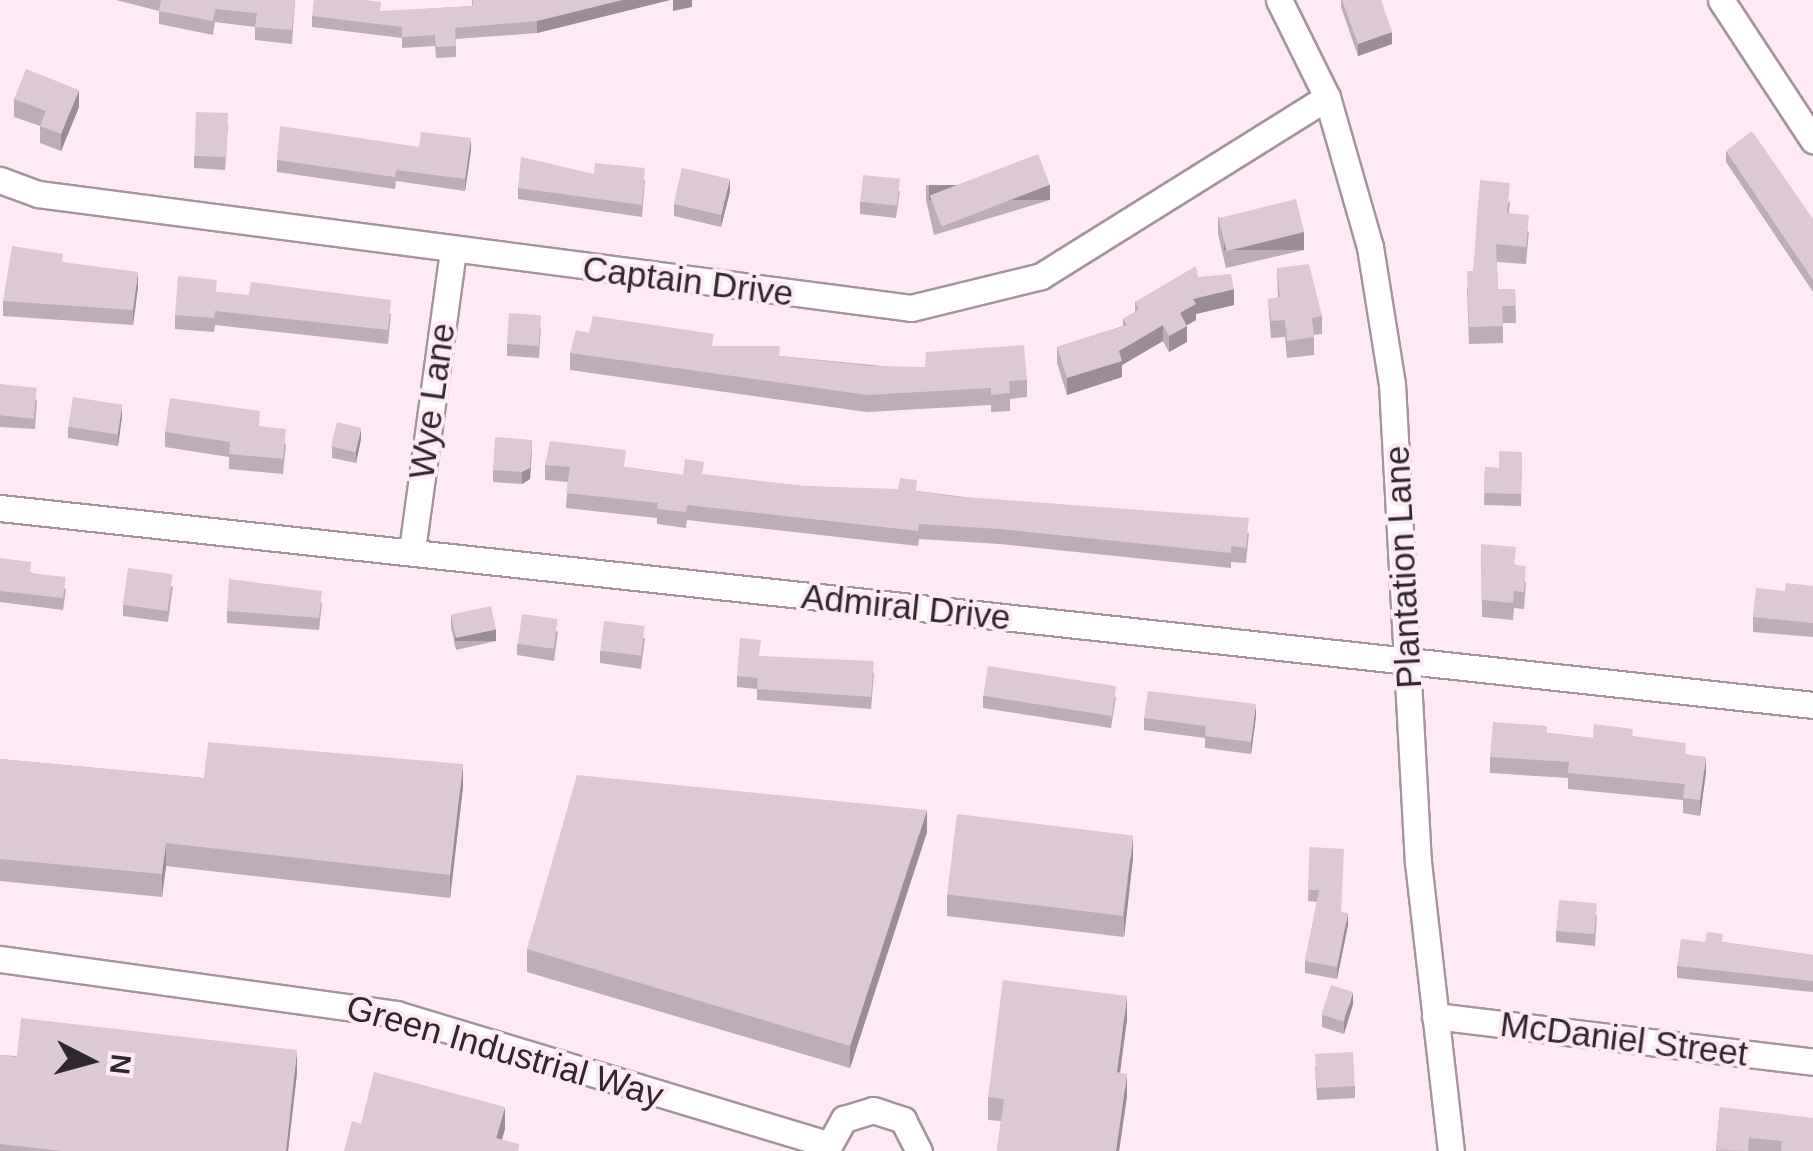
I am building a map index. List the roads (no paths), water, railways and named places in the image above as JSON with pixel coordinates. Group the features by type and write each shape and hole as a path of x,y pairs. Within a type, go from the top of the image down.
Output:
{"street":[{"name":"Plantation Lane","path":"1280,0 1327,98 1370,247 1392,384 1418,862 1452,1151"},
{"path":"1721,0 1813,140"},
{"name":"Captain Drive","path":"0,180 38,194 453,252 911,308 1041,276 1327,98"},
{"name":"Wye Lane","path":"412,550 453,252"},
{"name":"Admiral Drive","path":"0,508 1813,706"},
{"name":"Green Industrial Way","path":"0,960 396,1014 826,1147 844,1119 873,1110 903,1120 919,1151"},
{"name":"McDaniel Street","path":"1436,1016 1813,1062"}]}
